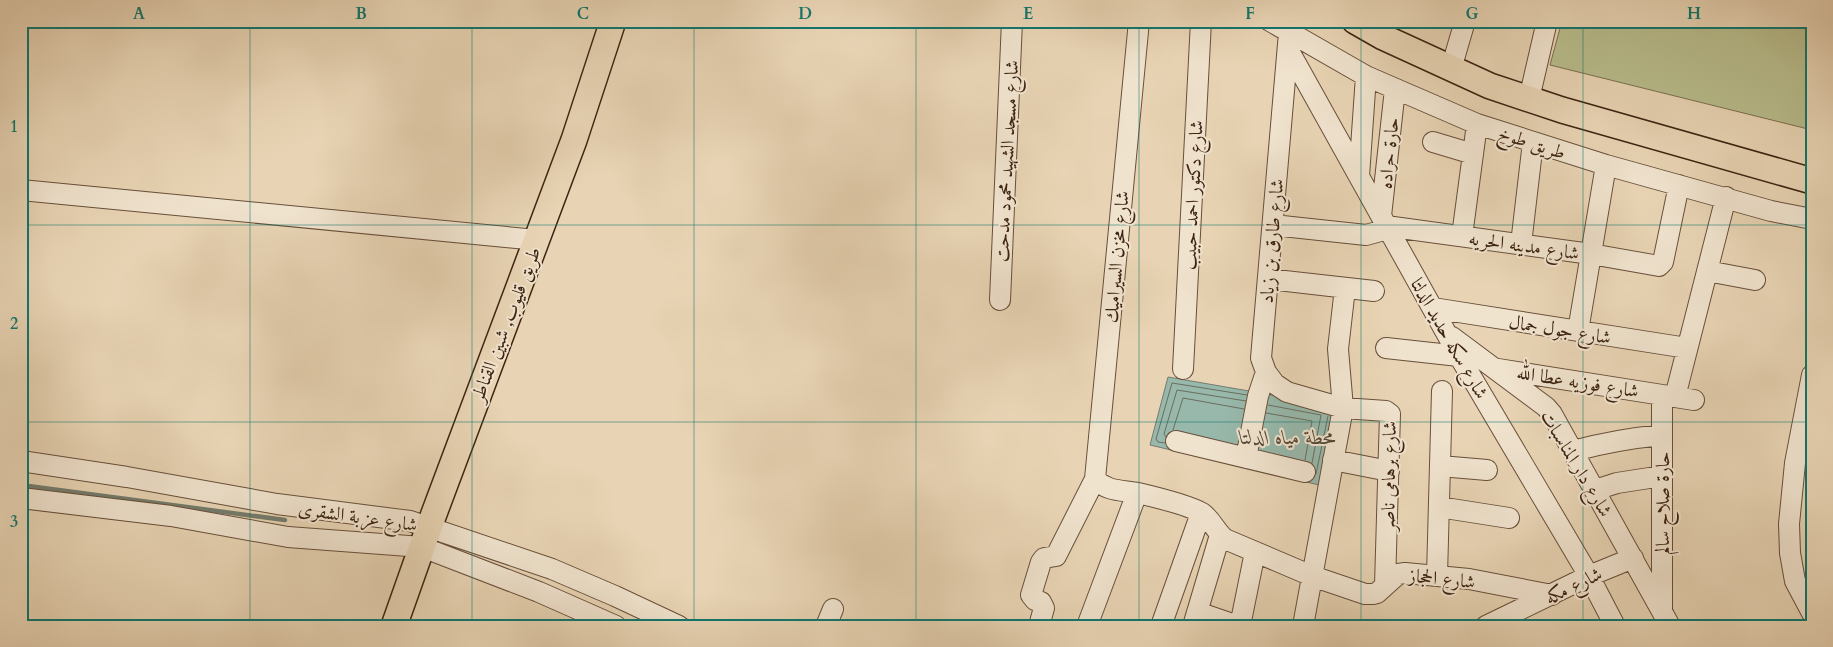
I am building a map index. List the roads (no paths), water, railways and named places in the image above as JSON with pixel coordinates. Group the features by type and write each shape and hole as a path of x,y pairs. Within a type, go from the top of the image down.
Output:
{"main road":[{"name":"طريق قليوب, شبين القناطر","path":"394,626 425,537 574,140 614,21"},
{"path":"1355,21 1383,37 1490,86 1812,181"}],"street":[{"name":"شارع مسجد الشهيد محمود مدحت","path":"1000,300 1012,21"},
{"name":"شارع مخزن السيراميك","path":"1100,484 1139,21"},
{"name":"شارع دكتور احمد حبيب","path":"1184,369 1201,21"},
{"name":"طريق طوخ","path":"1270,21 1289,34 1366,76 1477,124 1606,165 1771,211 1812,219"},
{"path":"1451,69 1465,21"},
{"path":"1529,99 1548,21"},
{"name":"شارع سكه حديد الدلتا","path":"1289,34 1359,176 1385,224 1459,356 1589,576 1614,626"},
{"name":"شارع طارق بن زياد","path":"1266,372 1261,358 1289,34"},
{"path":"1359,176 1366,76"},
{"name":"حارة حراده","path":"1385,224 1395,89"},
{"path":"1462,236 1477,124"},
{"path":"1433,142 1473,154"},
{"path":"1521,244 1533,142"},
{"path":"1578,332 1606,165"},
{"name":"شارع مدينه الحريه","path":"1385,224 1660,265 1663,262 1679,185"},
{"path":"21,190 537,240"},
{"name":"حارة صلاح سالم","path":"1666,618 1662,435 1677,397 1687,348 1726,198"},
{"path":"1273,224 1366,235 1385,224"},
{"path":"1707,271 1755,280"},
{"path":"1268,279 1374,291"},
{"path":"1303,626 1343,408 1338,349 1345,288"},
{"name":"شارع جول جمال","path":"1433,308 1687,348"},
{"name":"شارع دار المناسبات","path":"1447,333 1546,407 1552,414 1666,618"},
{"path":"1386,348 1459,356"},
{"name":"شارع فوزيه عطا الله","path":"1494,368 1677,397"},
{"path":"1266,372 1275,384 1288,392 1343,408"},
{"path":"1246,458 1258,396 1266,372"},
{"path":"1812,376 1795,463 1789,524 1790,553 1795,581 1812,613"},
{"path":"1437,576 1442,391"},
{"name":"شارع برهامى ناصر","path":"1343,408 1386,411 1390,414 1385,585"},
{"path":"1812,431 1804,469 1800,518 1804,555 1809,583 1812,587"},
{"path":"1574,451 1602,443 1662,435"},
{"path":"1176,441 1304,472"},
{"path":"1334,460 1389,471"},
{"name":"شارع عزبة الشقرى","path":"21,461 128,476 277,504 390,518 539,592 616,626"},
{"path":"1440,466 1487,470"},
{"path":"1595,490 1632,480 1662,476"},
{"path":"1039,626 1044,608 1041,602 1035,600 1031,595 1041,562 1044,558 1056,556 1100,484 1137,493 1201,513 1210,520 1225,539 1312,576"},
{"path":"1087,626 1137,493"},
{"name":"شارع عزبة الشقرى","path":"21,498 171,516 288,537 425,537 552,569 679,626"},
{"path":"1439,507 1509,518"},
{"path":"1161,626 1201,513"},
{"path":"1220,535 1195,619 1239,626 1255,552"},
{"name":"شارع مكه","path":"1486,626 1518,619 1552,595 1589,576 1632,558"},
{"name":"شارع الحجاز","path":"1312,576 1369,595 1377,592 1402,573 1469,579 1552,595"}],"water":[{"name":"محطة مياه الدلتا","path":"1168,377 1336,406 1319,485 1150,445"}],"waterway":[{"path":"21,485 285,520"}]}
